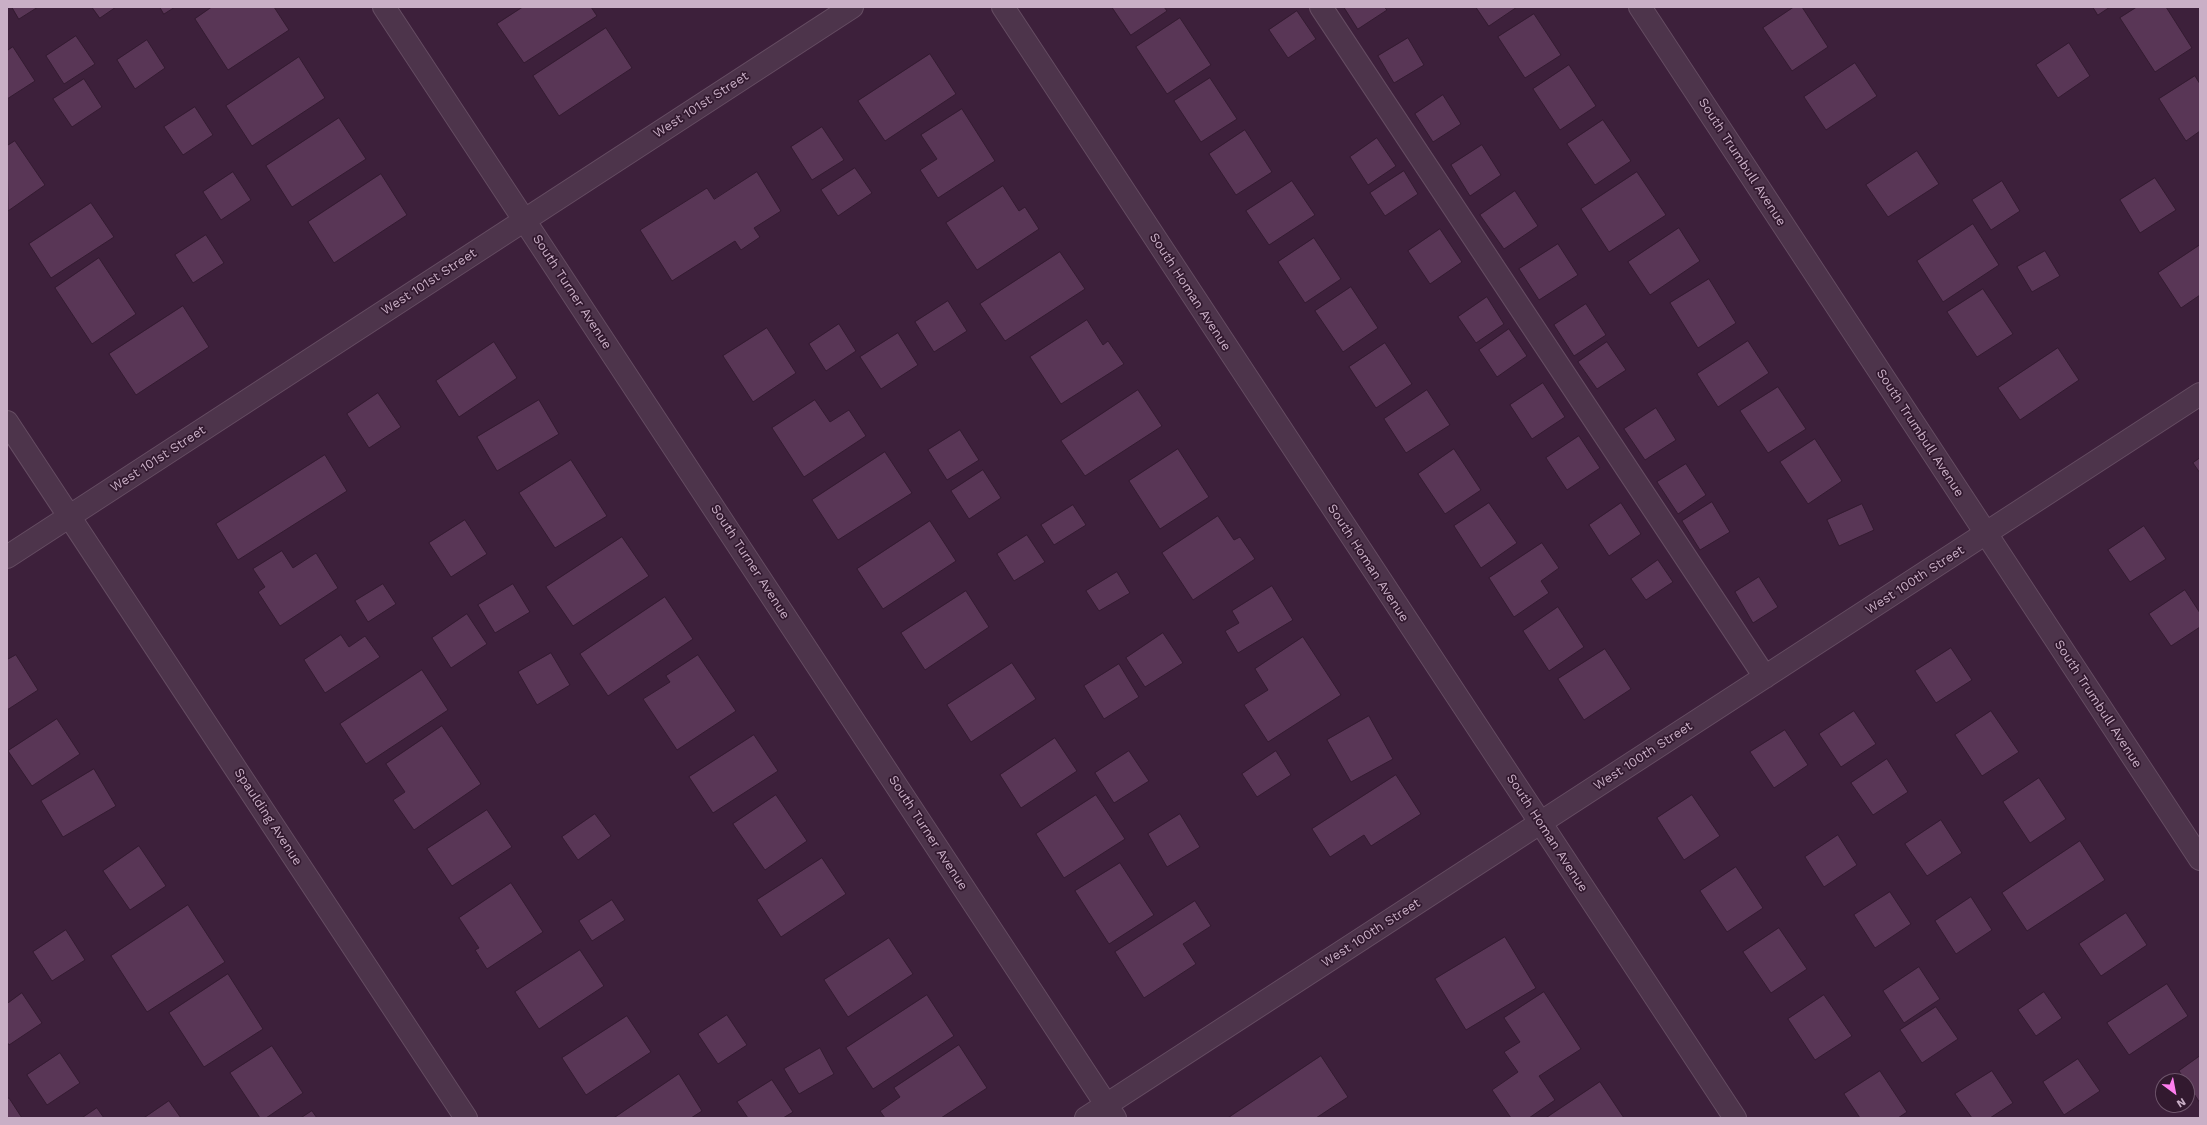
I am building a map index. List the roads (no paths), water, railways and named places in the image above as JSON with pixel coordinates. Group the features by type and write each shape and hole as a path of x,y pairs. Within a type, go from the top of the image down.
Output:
{"street":[{"name":"South Turner Avenue","path":"384,7 1111,1111"},
{"name":"West 101st Street","path":"7,557 852,7"},
{"name":"South Homan Avenue","path":"1003,7 1735,1118"},
{"path":"1321,7 1765,677"},
{"name":"South Trumbull Avenue","path":"1640,7 2200,859"},
{"name":"West 100th Street","path":"1086,1118 1111,1111 1540,823 2200,394"},
{"name":"Spaulding Avenue","path":"7,422 466,1118"}]}
